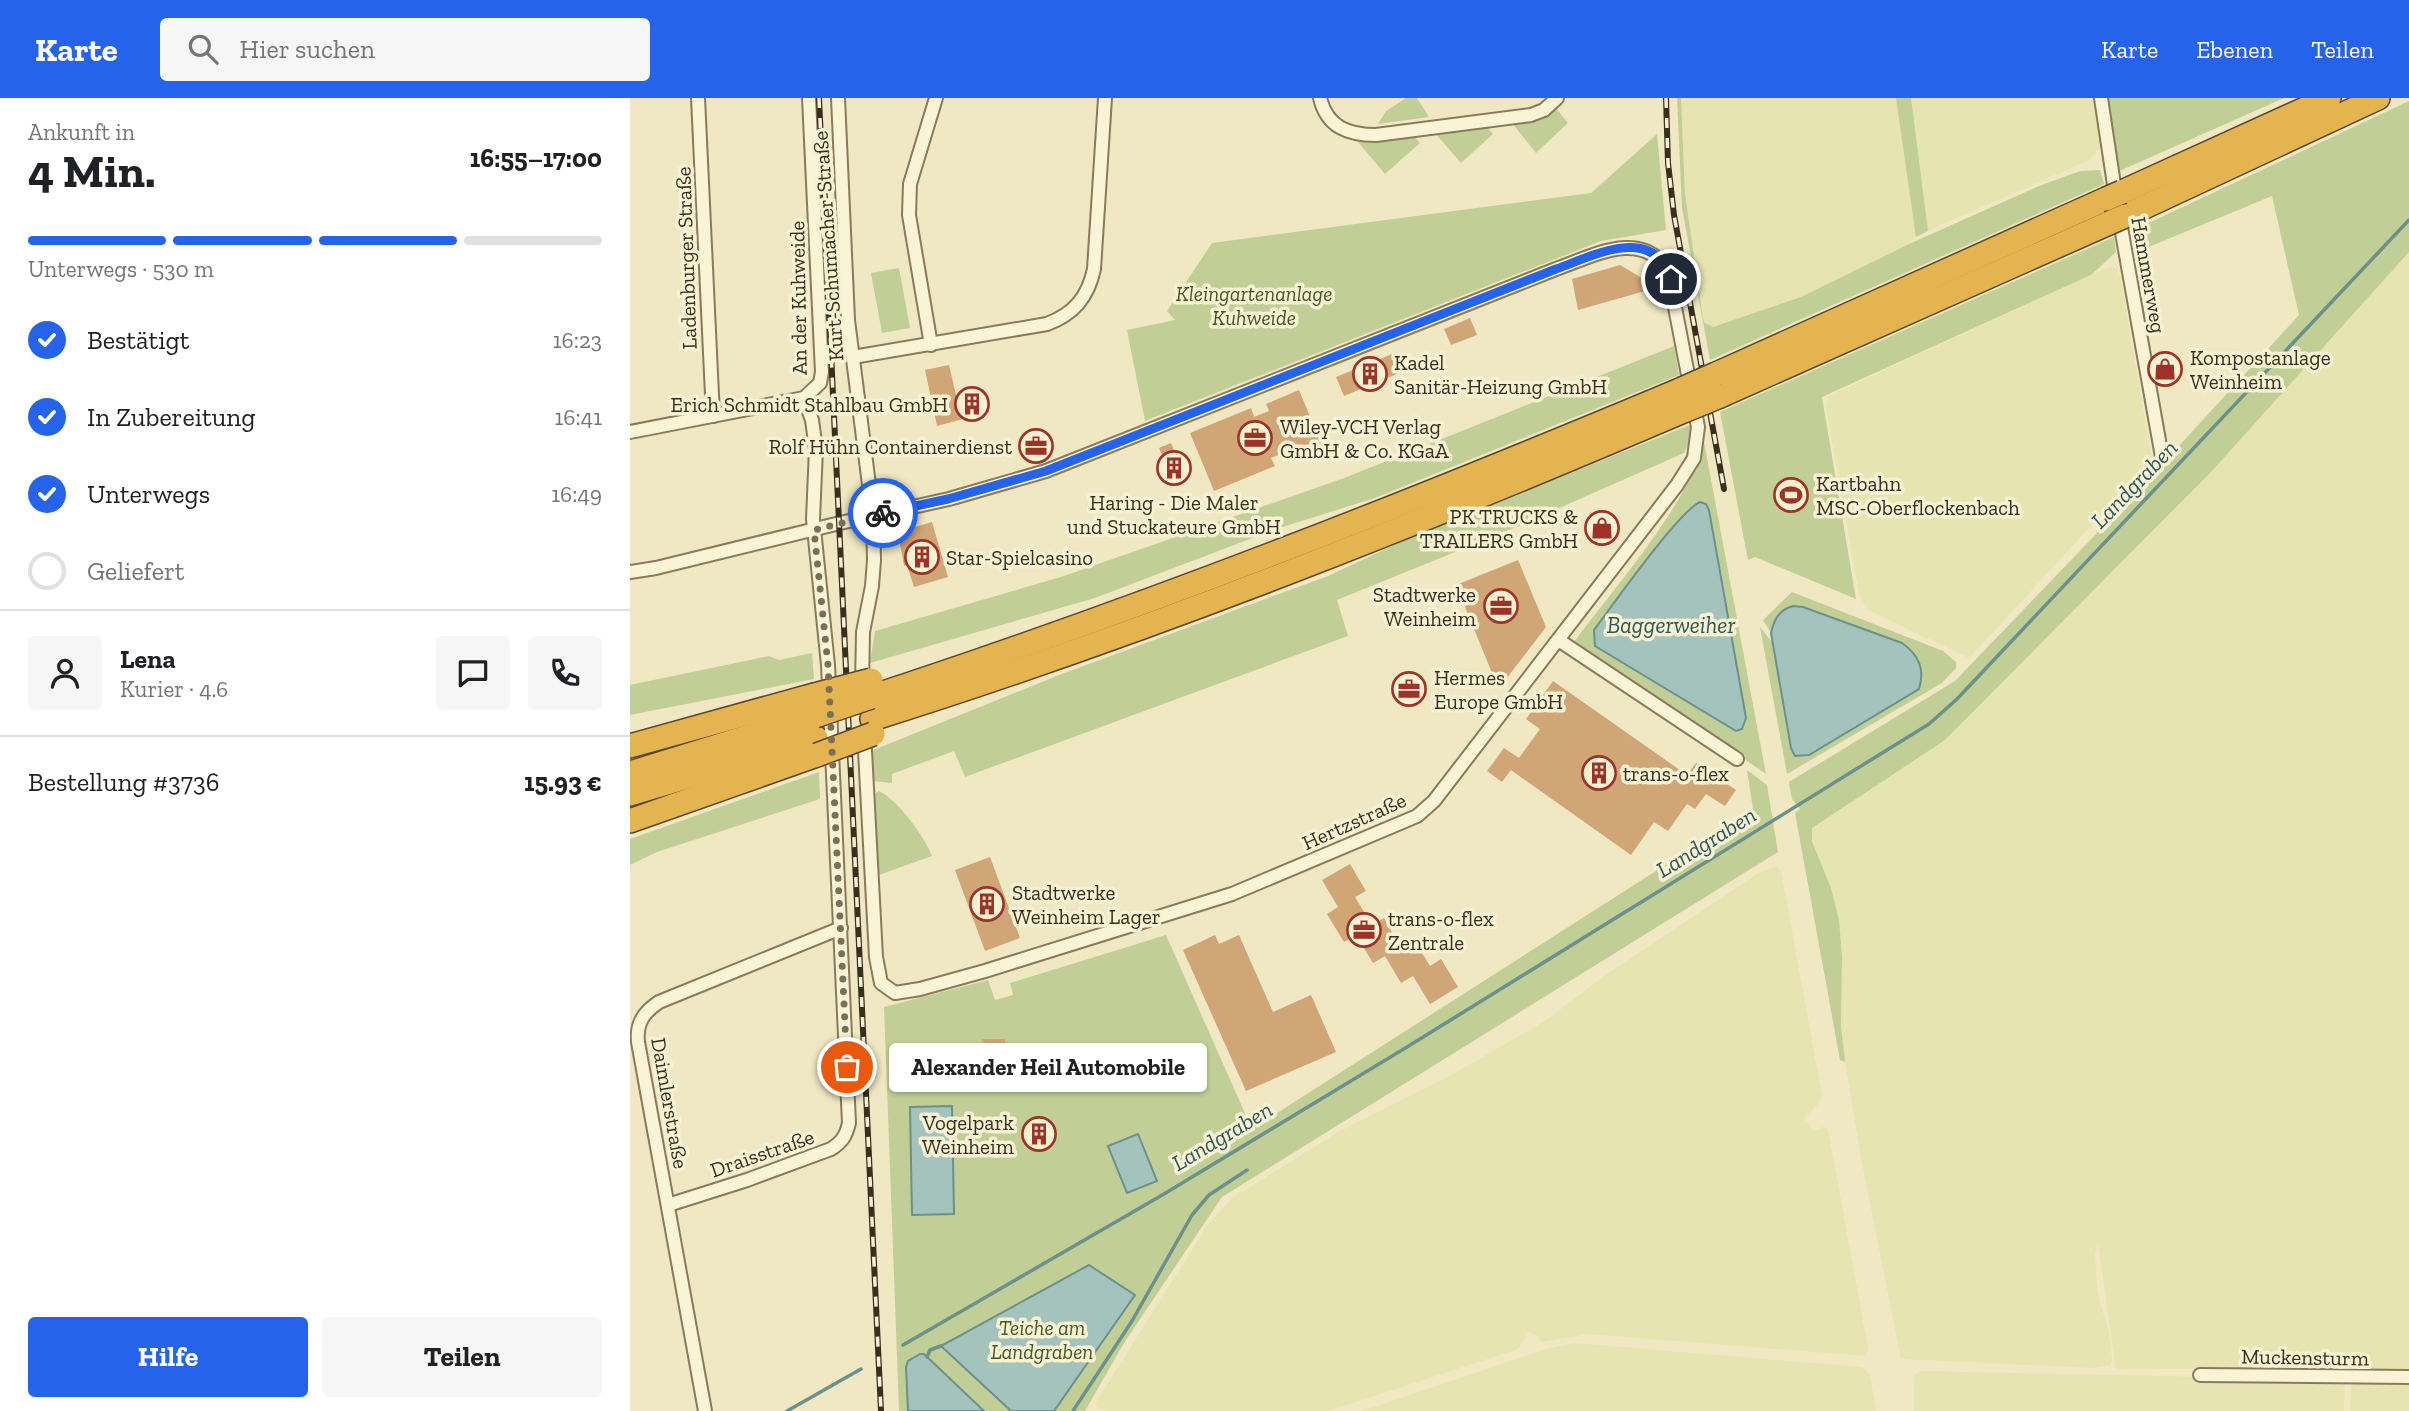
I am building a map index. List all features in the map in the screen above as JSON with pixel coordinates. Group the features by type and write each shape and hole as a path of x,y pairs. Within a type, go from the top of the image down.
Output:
{"highway":[{"path":"630,773 816,726 872,708 980,685 1067,656 1346,551 1689,409 1718,385 2114,196 2329,98"},
{"path":"1718,385 2117,220 2378,98"},
{"path":"630,794 872,708 1035,642 1337,529 1689,409"},
{"path":"630,728 734,715 816,726"},
{"path":"630,746 734,715"},
{"path":"630,832 704,797 816,726"},
{"path":"630,821 704,797"}],"street":[{"name":"Ladenburger Straße","path":"698,98 713,416"},
{"name":"An der Kuhweide","path":"809,98 822,372 820,383 804,398 812,420 816,449 814,530"},
{"name":"Kurt-Schumacher-Straße","path":"838,98 848,320 873,516 872,586 863,632 861,660 876,957 879,976 886,988"},
{"path":"931,345 910,231 910,184 936,98"},
{"path":"853,357 1047,324 1061,319 1080,304 1091,283 1094,269 1105,98"},
{"path":"1320,98 1324,111 1338,127 1357,135 1376,135 1531,114 1544,110 1557,98"},
{"name":"Hammerweg","path":"2101,98 2111,171 2162,457"},
{"path":"630,572 948,499 1046,471 1556,269 1619,247 1645,249 1658,257 1668,271 1689,409"},
{"path":"630,432 804,398"},
{"name":"Hertzstraße","path":"886,988 895,993 920,989 1232,894 1407,821 1434,802 1677,485 1693,458 1689,409"},
{"name":"Draisstraße","path":"668,1205 831,1149 847,1134 849,1123 828,665 814,530"},
{"path":"1560,641 1737,759"},
{"name":"Daimlerstraße","path":"705,1411 638,1042 640,1020 648,1009 659,1002 841,928"},
{"name":"Muckensturm","path":"2200,1375 2409,1377"}],"shaded area":[{"path":"1681,98 2095,98 2100,147 2089,160 1916,236 1909,244 1801,297 1713,327 1708,326 1703,318 1685,194"},
{"path":"2409,252 2409,1369 2116,1369 2098,1243 2095,1252 2097,1291 2109,1333 2112,1360 2110,1365 2093,1368 1901,1359 1845,1062 1841,1025 1842,956 1839,920 1831,888 1812,841 1812,828 2212,471"},
{"path":"2109,267 2116,268 2120,275 2152,460 1969,658 1868,610 1859,594 1826,408 1828,396"},
{"path":"1776,866 1781,871 1822,1095 1818,1104 1804,1118 1814,1131 1823,1127 1828,1129 1868,1348 1866,1356 1588,1334 1541,1342 1529,1331 1518,1349 1328,1411 1106,1411 1096,1407 1096,1402 1207,1226 1232,1198 1335,1134 1455,1073 1545,1021 1603,977 1759,873"},
{"path":"1575,1343 1862,1367 1870,1375 1876,1411 1362,1411 1546,1349"},
{"path":"1921,1371 2345,1380 2344,1411 1914,1411 1915,1375"},
{"path":"2351,1381 2409,1382 2409,1411 2350,1411"}],"green space":[{"path":"1406,98 1417,98 1429,117 1378,124 1386,111"},
{"path":"1677,98 1681,98 1685,194 1703,318 1705,323 1713,327 1801,297 1909,244 2039,186 2080,171 2100,170 2104,184 1710,360 1682,208"},
{"path":"1896,98 1911,98 1928,231 1916,237"},
{"path":"2104,98 2284,98 2115,173"},
{"path":"2409,101 2409,252 2212,471 1945,740 1812,828 1812,841 1831,888 1839,920 1842,956 1841,1025 1845,1062 1840,1060 1795,813 1800,809 1792,799 1789,782 1955,681 2145,483 2299,315 2272,196 2134,253 2158,388 2149,388 2123,235"},
{"path":"1555,107 1568,123 1536,153 1512,123"},
{"path":"1487,127 1493,134 1461,163 1435,133"},
{"name":"Kleingartenanlage Kuhweide","path":"1657,134 1666,230 1601,241 1145,421 1127,330 1175,320 1167,311 1212,243 1591,193"},
{"path":"1414,136 1420,143 1385,174 1358,142"},
{"path":"2114,237 2116,252 2091,275 1822,397 1856,599 1755,557 1748,560 1720,412"},
{"path":"899,268 910,328 882,333 871,273"},
{"path":"1674,346 1679,375 1375,498 1276,529 1095,598 870,663 875,631 1064,576 1344,478"},
{"path":"1692,424 1691,438 1684,453 1514,528 1337,600 1348,636 965,777 954,751 892,774 892,783 873,781 871,751 1059,675 1328,576 1403,541"},
{"path":"1704,442 1766,774 1574,642 1666,519 1695,466","holes":["1706,504 1746,718 1736,731 1595,646 1594,630 1693,505"]},
{"name":"Baggerweiher","path":"1792,592 1943,651 1956,662 1956,668 1942,683 1787,774 1760,627 1772,642 1791,748 1773,624 1771,633 1763,620"},
{"path":"812,653 814,679 630,715 630,685 769,656 779,660"},
{"name":"Teiche am Landgraben","path":"1747,770 1767,785 1778,852 1222,1197 1124,1343 1085,1411 899,1411 884,1007 988,980 995,1000 1013,995 1010,983 1166,935 1252,1129 1753,809"},
{"path":"819,772 820,799 657,852 630,865 630,839"},
{"path":"879,791 910,819 932,856 879,875 874,794"}],"water":[{"name":"Baggerweiher","path":"1700,502 1706,504 1709,510 1746,718 1742,729 1736,731 1595,646 1594,630 1662,540 1690,509"},
{"name":"Baggerweiher","path":"1793,606 1803,607 1902,643 1913,652 1919,663 1919,689 1809,755 1795,756 1791,748 1771,633 1778,616"},
{"path":"952,1106 954,1214 912,1215 910,1107"},
{"path":"1138,1134 1157,1181 1127,1193 1108,1146"},
{"path":"1089,1265 1135,1295 1054,1411 1011,1411 941,1346"},
{"path":"924,1354 984,1411 908,1411 906,1367 908,1361"}],"building":[{"path":"1620,265 1650,283 1652,289 1578,310 1572,279"},
{"path":"1470,318 1477,335 1451,345 1444,329"},
{"name":"Kadel Sanitär-Heizung GmbH","path":"1397,352 1404,371 1344,396 1336,377"},
{"path":"949,365 956,395 984,389 989,412 937,426 925,370"},
{"name":"Wiley-VCH Verlag GmbH & Co. KGaA","path":"1299,390 1321,443 1288,457 1286,452 1271,458 1275,466 1214,491 1190,433 1251,408 1254,417 1269,411 1266,404"},
{"name":"Haring - Die Maler und Stuckateure GmbH","path":"1171,443 1184,474 1172,479 1159,448"},
{"name":"Star-Spielcasino","path":"932,522 948,577 914,587 907,565 904,566 898,532"},
{"name":"Stadtwerke Weinheim","path":"1518,560 1546,627 1503,683 1497,685 1456,585"},
{"name":"trans-o-flex","path":"1553,681 1687,775 1696,763 1736,790 1725,806 1706,794 1695,809 1687,804 1668,831 1654,822 1631,855 1511,770 1502,782 1487,771 1504,748 1519,758 1540,729 1526,719"},
{"name":"Stadtwerke Weinheim Lager","path":"990,857 1020,938 985,951 955,870"},
{"name":"trans-o-flex Zentrale","path":"1350,864 1366,891 1355,897 1372,925 1384,918 1400,946 1413,938 1430,966 1441,959 1458,987 1430,1004 1413,976 1401,983 1385,956 1373,963 1356,935 1344,942 1327,914 1338,907 1322,880"},
{"path":"1215,935 1219,944 1239,935 1273,1012 1311,995 1336,1052 1246,1091 1183,950"},
{"path":"982,1039 1005,1039 1006,1046 1010,1046 1010,1071 979,1072 978,1047 983,1047"},
{"name":"Vogelpark Weinheim","path":"1027,1123 1053,1125 1052,1144 1026,1143"}],"waterway":[{"name":"Landgraben","path":"903,1345 1164,1194 1407,1047 1929,724 1957,699 2409,220"},
{"path":"1073,1411 1132,1321 1192,1215 1209,1195 1247,1170"},
{"path":"927,1357 930,1350 941,1346"},
{"name":"Landgraben","path":"787,1411 861,1369"}],"railway":[{"path":"819,98 881,1411"},
{"path":"1666,98 1668,163 1674,215 1724,489"}],"way so far":[{"path":"847,1067 828,665 814,530 883,513"}],"place":[{"name":"Kompostanlage Weinheim","path":"2165,369"},
{"name":"Kadel Sanitär-Heizung GmbH","path":"1370,374"},
{"name":"Erich Schmidt Stahlbau GmbH","path":"972,404"},
{"name":"Wiley-VCH Verlag GmbH & Co. KGaA","path":"1255,438"},
{"name":"Rolf Hühn Containerdienst","path":"1036,446"},
{"name":"Haring - Die Maler und Stuckateure GmbH","path":"1174,468"},
{"name":"Kartbahn MSC-Oberflockenbach","path":"1791,495"},
{"name":"PK TRUCKS & TRAILERS GmbH","path":"1602,528"},
{"name":"Star-Spielcasino","path":"922,557"},
{"name":"Stadtwerke Weinheim","path":"1501,606"},
{"name":"Hermes Europe GmbH","path":"1409,689"},
{"name":"trans-o-flex","path":"1599,773"},
{"name":"Stadtwerke Weinheim Lager","path":"987,904"},
{"name":"trans-o-flex Zentrale","path":"1364,930"},
{"name":"Alexander Heil Automobile","path":"847,1067"},
{"name":"Vogelpark Weinheim","path":"1039,1134"}],"route":[{"path":"883,513 948,499 1046,471 1556,269 1619,247 1645,249 1658,257 1671,279"}]}
